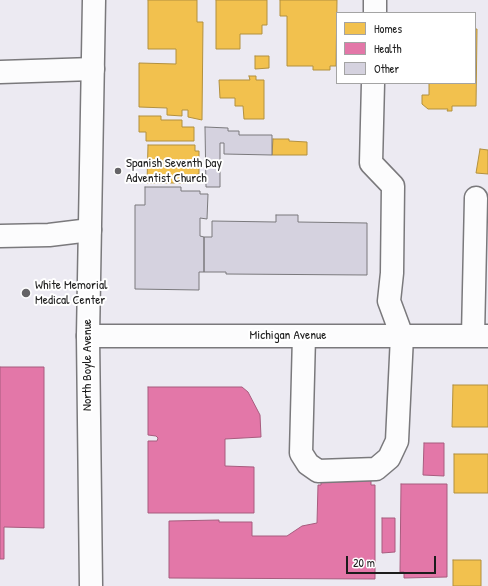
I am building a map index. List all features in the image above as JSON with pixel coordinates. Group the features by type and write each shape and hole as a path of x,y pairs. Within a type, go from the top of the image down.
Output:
{"main road":[{"name":"North Boyle Avenue","path":"91,586 88,336 94,0"},
{"path":"375,0 375,12"},
{"path":"0,72 93,69"},
{"path":"304,336 301,453 308,464 318,471 376,469 389,458 397,441 402,336 389,301 392,273 393,186 371,163 373,84"},
{"path":"476,198 481,336"},
{"path":"0,236 90,230"},
{"name":"Michigan Avenue","path":"88,336 481,336"}],"building: Homes":[{"path":"148,0 197,0 197,22 203,22 202,120 188,117 188,110 182,110 182,116 167,115 167,108 139,107 139,63 176,64 176,49 148,49"},
{"path":"216,0 267,0 267,25 262,25 262,34 240,34 240,49 216,49"},
{"path":"280,0 337,0 336,66 330,66 330,70 313,70 313,66 287,66 287,16 280,16"},
{"path":"477,29 476,106 452,106 452,111 447,111 448,109 428,109 422,104 422,95 429,95 429,84 476,84"},
{"path":"255,56 269,56 269,68 255,69"},
{"path":"249,76 256,76 256,80 264,80 264,119 244,119 243,106 235,106 235,98 220,98 219,80 250,80"},
{"path":"139,116 161,116 161,120 182,120 182,127 194,127 194,141 146,141 146,132 139,132"},
{"path":"273,139 289,139 289,141 307,142 307,155 272,155"},
{"path":"148,145 195,145 195,151 199,151 199,174 194,175 194,183 147,183"},
{"path":"480,149 488,150 488,174 476,173"},
{"path":"453,385 488,385 488,427 452,427"},
{"path":"454,454 488,454 488,493 454,493"},
{"path":"453,560 481,560 481,586 453,586"}],"building: Health":[{"path":"0,367 44,367 44,528 4,527 4,559 0,559"},
{"path":"148,387 242,387 248,392 260,415 261,437 225,439 225,466 254,467 254,513 148,513 148,441 157,441 158,438 156,436 148,435"},
{"path":"424,443 444,443 444,476 423,475"},
{"path":"321,478 371,478 371,485 375,485 375,579 169,578 169,521 219,520 219,522 252,522 252,536 287,536 302,526 317,523 318,485 321,485"},
{"path":"401,484 447,484 447,577 404,578 404,572 400,572"},
{"path":"382,518 395,518 395,552 382,553"}],"building: Other":[{"path":"205,127 228,128 228,131 239,131 239,135 272,135 272,155 224,154 224,143 220,143 220,187 206,187"},
{"path":"145,187 181,187 181,191 200,191 200,194 208,194 207,219 200,218 200,236 204,237 204,272 199,272 199,290 135,289 135,205 145,205"},
{"path":"276,215 298,215 298,222 367,223 367,275 226,274 226,272 204,272 204,237 212,237 212,221 276,222"}],"place":[{"name":"Spanish Seventh Day Adventist Church","path":"118,171"},
{"name":"White Memorial Medical Center","path":"26,293"}]}
